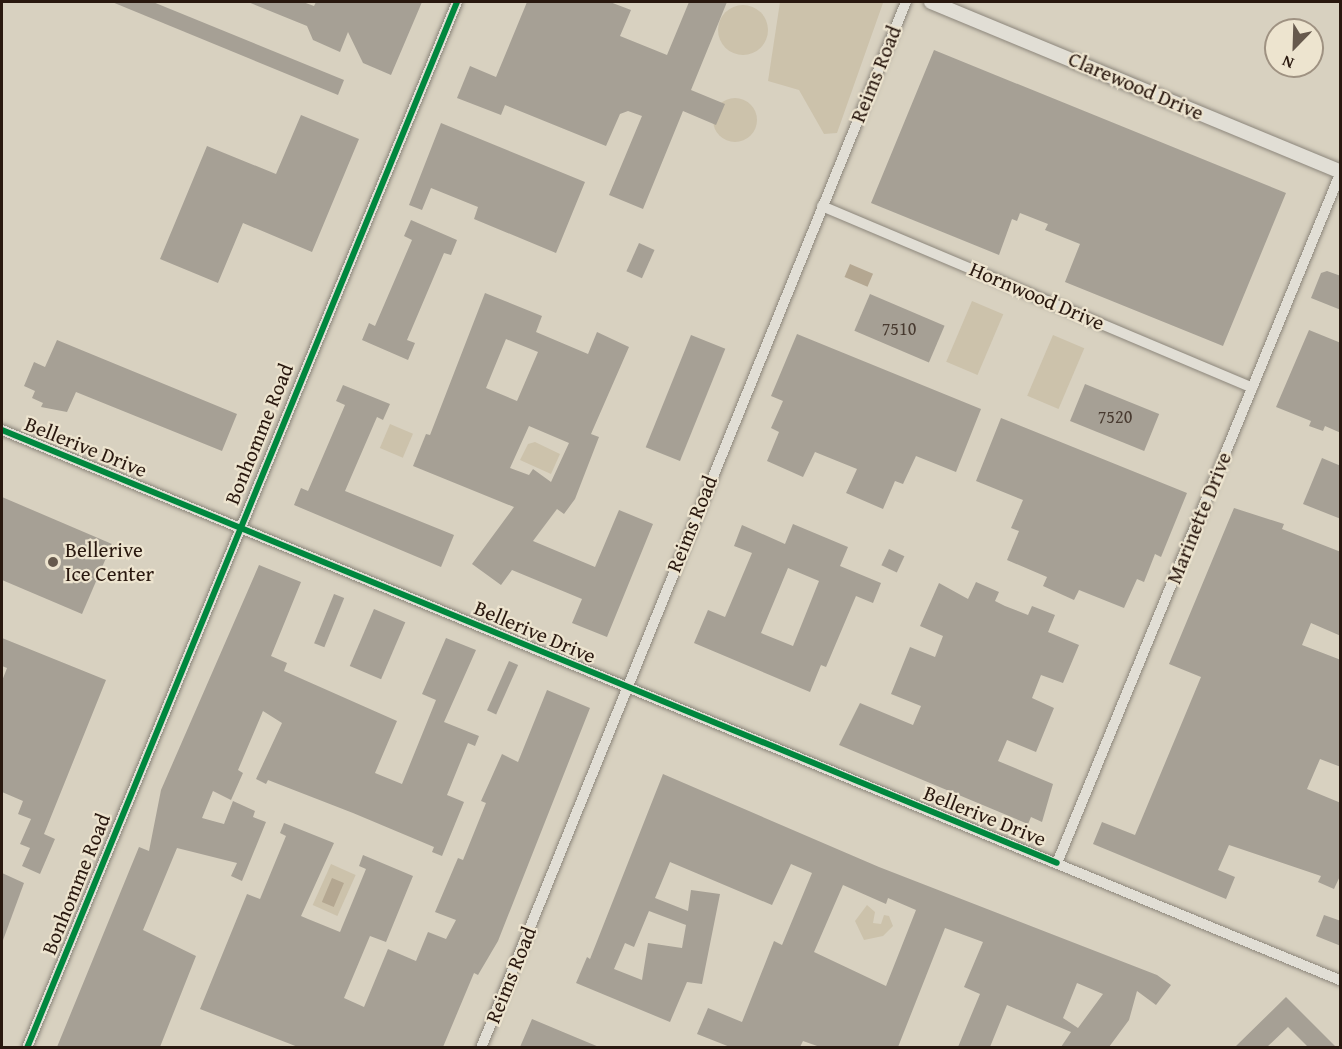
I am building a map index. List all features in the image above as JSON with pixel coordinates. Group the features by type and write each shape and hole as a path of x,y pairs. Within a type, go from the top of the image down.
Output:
{"street":[{"name":"Bonhomme Road","path":"27,1047 239,528 458,2"},
{"name":"Reims Road","path":"481,1047 624,687 906,2"},
{"name":"Clarewood Drive","path":"931,2 1341,172"},
{"name":"Marinette Drive","path":"1057,863 1341,172"},
{"name":"Hornwood Drive","path":"822,206 1252,388"},
{"name":"Bellerive Drive","path":"2,429 624,687 1341,980"}],"shaded area":[{"path":"780,2 883,3 837,133 824,134 799,90 768,81"},
{"path":"738,5 748,5 761,12 768,25 768,35 761,48 748,55 738,55 729,51 722,44 718,35 718,25 722,16 729,9"},
{"path":"735,98 751,104 757,120 751,136 735,142 719,136 713,120 719,104"},
{"path":"850,264 873,274 868,287 845,277"},
{"path":"972,301 1003,314 978,375 946,362"},
{"path":"1053,335 1084,348 1059,409 1027,396"},
{"path":"390,424 413,434 403,458 380,448"},
{"path":"535,442 560,454 551,474 520,460 528,444"},
{"path":"331,864 356,875 337,916 313,905"},
{"path":"332,878 344,883 334,907 322,902"},
{"path":"867,905 875,912 873,923 881,924 884,915 889,916 893,926 883,936 864,940 855,921"}],"building":[{"path":"112,2 153,2 344,80 338,95"},
{"path":"248,2 303,2 314,6 316,2 422,2 391,75 363,63 348,32 340,52 313,40 307,26"},
{"path":"527,2 610,2 631,10 620,36 667,55 689,2 727,2 691,90 725,104 716,125 683,111 643,209 609,195 642,116 628,111 620,114 606,146 505,105 501,115 457,98 470,66 496,77"},
{"path":"934,50 1286,193 1223,346 1065,282 1080,244 1045,230 1048,224 1020,213 1017,221 1012,219 999,255 871,203"},
{"path":"301,115 359,139 312,252 243,223 218,283 160,259 207,146 276,174"},
{"path":"441,123 585,182 556,253 474,219 478,207 431,188 422,210 409,205"},
{"path":"411,220 457,240 451,255 444,253 407,340 415,343 408,360 362,340 369,323 375,326 412,240 404,236"},
{"path":"639,243 655,250 642,278 626,271"},
{"path":"1327,271 1341,276 1341,310 1311,298 1321,273"},
{"path":"485,293 542,316 536,332 588,354 597,332 629,347 591,434 599,437 575,499 564,514 557,509 533,541 595,567 619,510 653,524 607,637 572,623 582,599 512,570 501,585 472,564 514,507 413,466 426,434 430,435","holes":["506,339 538,352 517,401 486,388","529,426 569,443 551,482 533,469 529,475 510,468"]},
{"path":"870,294 945,326 929,362 854,331"},
{"path":"1309,330 1341,343 1341,433 1325,426 1323,431 1309,426 1311,421 1276,407"},
{"path":"797,334 981,409 956,472 916,456 903,484 895,481 883,509 846,493 857,469 815,452 803,477 767,461 779,432 771,428 783,401 771,396"},
{"path":"691,335 725,349 680,461 646,447"},
{"path":"57,340 237,414 222,451 76,392 67,412 41,407 43,403 32,398 35,391 24,386 34,362 45,367"},
{"path":"1085,384 1159,414 1144,451 1070,421"},
{"path":"343,385 390,404 383,420 377,417 345,491 454,535 441,567 294,505 301,488 308,491 345,405 336,401"},
{"path":"1001,418 1187,493 1161,557 1155,554 1144,582 1137,579 1124,608 1079,590 1074,600 1043,586 1047,577 1007,560 1019,531 1011,528 1023,500 976,481"},
{"path":"1322,458 1341,466 1341,519 1303,504"},
{"name":"Bellerive Ice Center","path":"2,497 112,544 82,614 2,580"},
{"path":"1234,508 1284,524 1282,529 1341,552 1341,636 1311,623 1302,645 1341,660 1341,767 1320,759 1307,789 1341,803 1341,874 1334,889 1318,882 1321,876 1229,845 1218,870 1235,877 1226,899 1093,844 1102,822 1135,835 1201,677 1169,664"},
{"path":"793,524 848,547 840,566 881,583 873,603 856,596 826,667 821,665 810,692 694,643 708,610 725,617 752,553 734,546 742,525 785,544","holes":["788,568 819,581 793,646 761,633"]},
{"path":"889,549 904,556 897,572 881,565"},
{"path":"259,565 301,582 271,656 287,663 284,671 397,721 375,773 402,784 436,700 422,694 446,638 476,650 444,722 479,736 475,746 468,743 447,795 464,802 442,856 432,852 434,847 353,813 268,780 266,784 256,779 282,723 263,711 238,770 243,773 231,800 213,791 202,818 224,824 233,801 255,811 253,817 266,822 242,881 231,876 237,863 177,848 143,930 196,956 160,1047 57,1047 139,847 149,851 161,790"},
{"path":"976,582 999,592 995,601 1005,606 1028,615 1032,606 1055,615 1048,632 1079,645 1063,683 1041,675 1032,698 1054,708 1036,752 1007,740 998,761 1053,784 1042,822 1031,817 1028,824 839,745 860,703 913,725 921,706 891,694 910,647 935,657 943,636 920,626 939,583 968,599"},
{"path":"334,594 344,598 324,647 314,643"},
{"path":"374,609 405,622 381,679 350,666"},
{"path":"2,638 106,680 44,834 55,839 40,874 22,866 30,848 20,844 31,819 18,814 23,801 2,792 2,681 7,668 2,666"},
{"path":"509,661 518,665 496,714 487,710"},
{"path":"547,690 590,708 498,941 478,975 474,973 443,1047 298,1047 200,1009 247,894 260,899 286,836 280,833 284,823 334,843 301,916 308,919 340,932 366,869 359,866 363,855 413,876 386,942 370,936 344,998 364,1007 388,949 416,961 428,932 446,939 456,920 435,912 458,858 463,860 486,803 481,801 502,754 518,762"},
{"path":"663,774 879,867 1157,975 1171,985 1156,1005 1137,991 1129,1020 1109,1047 1061,1047 1071,1032 1007,1005 990,1047 958,1047 980,994 964,987 983,942 945,928 898,1047 820,1047 803,1041 800,1047 730,1047 697,1034 708,1008 742,1022 774,941 782,945 812,873 791,864 772,905 670,862 655,898 688,911 691,890 720,894 702,984 687,982 670,1022 576,983 587,957 590,959","holes":["843,885 886,904 888,898 916,910 886,986 814,952","649,911 686,925 682,948 648,943 642,980 614,969 625,943 634,947","1077,983 1103,994 1078,1028 1063,1018"]},
{"path":"2,873 24,883 2,943"},
{"path":"1324,915 1341,921 1341,946 1316,936"},
{"path":"1286,997 1336,1047 1308,1047 1288,1027 1267,1047 1235,1047"},
{"path":"532,1019 563,1032 599,1047 520,1047"}],"cycle path":[{"path":"27,1048 457,2"},
{"path":"2,430 1057,863"}],"place":[{"name":"Bellerive Ice Center","path":"53,562"}]}
